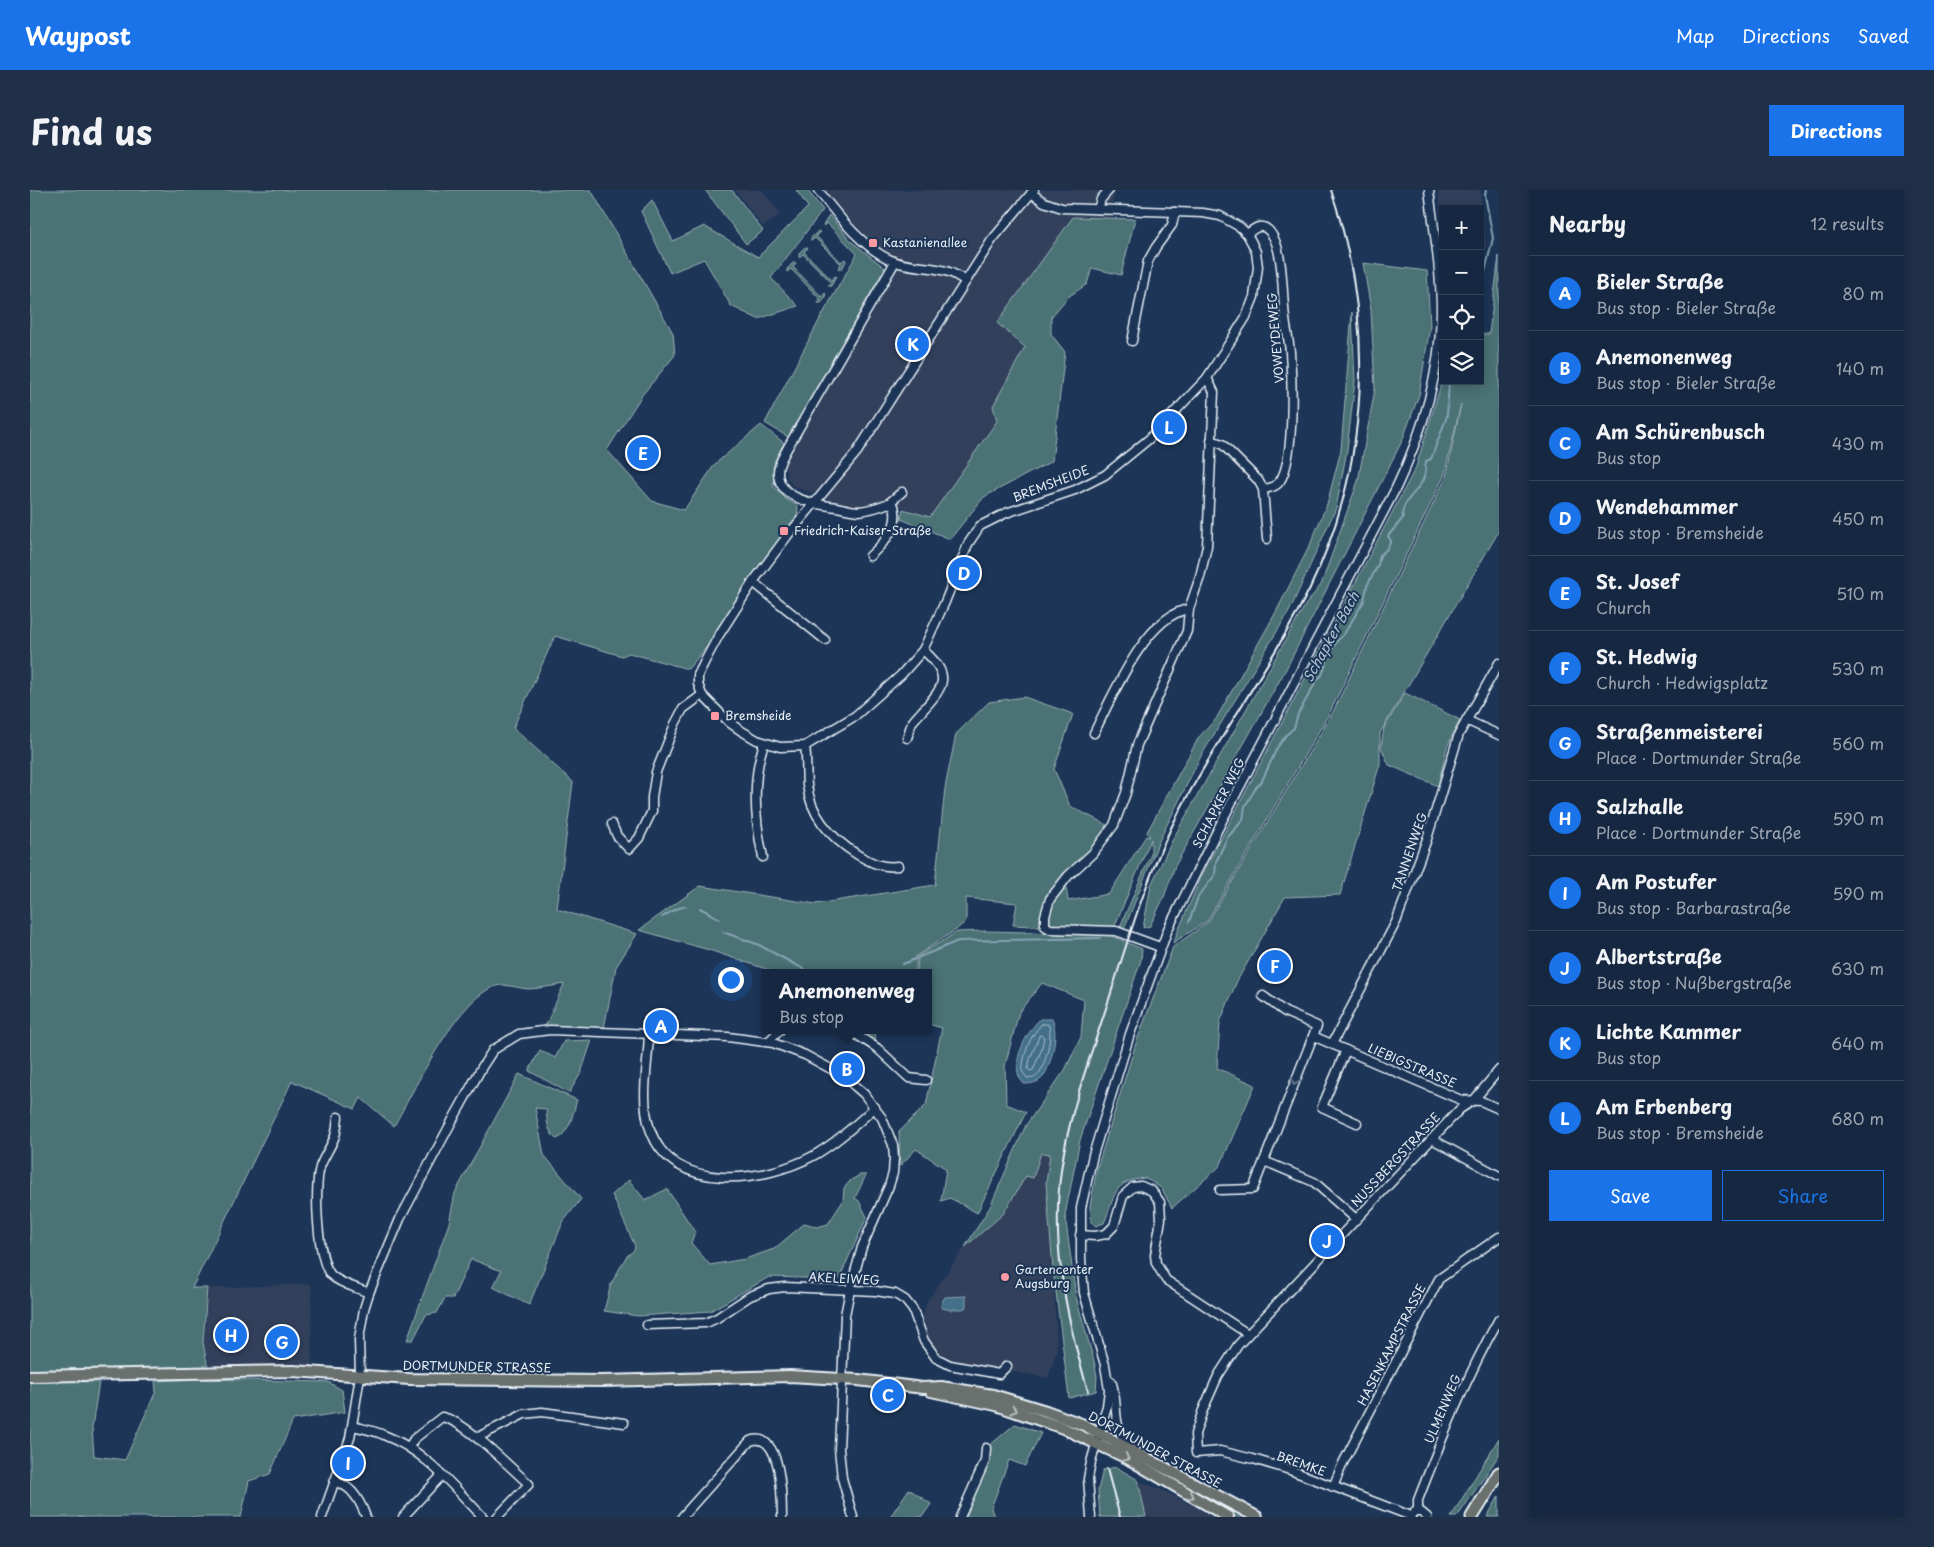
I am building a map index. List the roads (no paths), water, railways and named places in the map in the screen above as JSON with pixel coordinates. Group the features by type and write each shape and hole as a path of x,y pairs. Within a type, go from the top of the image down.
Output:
{"highway":[{"path":"1472,1517 1499,1473"},
{"path":"1478,1517 1499,1484"}],"main road":[{"name":"DORTMUNDER STRASSE","path":"30,1376 293,1372 523,1381 790,1376 842,1379 923,1388 941,1387 993,1395 1066,1418 1127,1458 1228,1517"},
{"name":"DORTMUNDER STRASSE","path":"1098,1438 1140,1454 1257,1517"}],"street":[{"path":"818,190 852,230 869,246 895,262 949,272 966,281"},
{"path":"1098,209 1101,199 1109,190"},
{"name":"SCHAPKER WEG","path":"1091,1517 1088,1479 1107,1406 1109,1390 1105,1365 1084,1293 1080,1235 1081,1208 1093,1155 1130,1034 1160,947 1222,821 1396,488 1417,441 1432,394 1440,332 1440,287 1429,190"},
{"path":"612,824 617,836 629,848 639,838 652,811 656,772 683,709 702,695 698,684 698,675 719,635 753,582 797,522 857,452 996,234 1033,192 1044,202 1062,208 1175,212 1220,216 1231,221 1247,234"},
{"path":"1132,341 1148,261 1172,225 1175,212"},
{"name":"VOWEYDEWEG","path":"1247,234 1256,227 1261,226 1270,232 1274,238 1279,260 1292,380 1288,454 1279,482 1272,487 1263,489"},
{"name":"BREMSHEIDE","path":"702,695 735,726 764,742 780,747 805,746 854,716 901,675 923,650 968,544 980,526 1006,513 1075,490 1105,475 1148,439 1208,378 1246,317 1254,297 1258,267 1256,252 1247,234"},
{"path":"895,262 778,466 779,478 784,488 800,500 814,504 858,511 872,509 889,503 902,492"},
{"path":"1160,947 1116,931 1050,929 1045,926 1045,916 1050,899 1068,876 1105,839 1120,812 1138,745 1187,631 1189,609 1200,577 1207,546 1214,392 1208,378"},
{"path":"1211,440 1222,444 1258,480 1263,489 1267,539"},
{"path":"870,556 884,543 896,523 894,506 889,503"},
{"path":"753,582 825,640"},
{"path":"1094,733 1126,670 1143,644 1166,618 1179,611 1189,609"},
{"path":"907,738 913,722 938,694 942,685 942,674 936,661 923,650"},
{"name":"TANNENWEG","path":"1332,1044 1384,947 1406,898 1428,839 1458,734 1499,663"},
{"path":"1466,720 1499,735"},
{"path":"763,856 757,830 757,791 760,758 764,742"},
{"path":"805,746 810,800 818,818 826,829 835,839 866,859 886,868 898,866"},
{"path":"1220,1190 1253,1189 1318,1026 1285,1012 1263,996"},
{"path":"322,1517 353,1426 360,1376 359,1339 364,1310 369,1293 409,1202 482,1067 494,1050 511,1038 530,1032 550,1030 730,1038 768,1042 806,1055 830,1067 853,1084 876,1107 891,1139 894,1158 890,1186 862,1247 845,1315 840,1464 853,1517"},
{"path":"649,1034 645,1109 650,1131 658,1146 668,1156 682,1166 704,1175 738,1178 773,1173 792,1166 828,1147 876,1107"},
{"path":"768,1042 776,1034"},
{"path":"855,1034 877,1048 909,1078 926,1080"},
{"name":"LIEBIGSTRASSE","path":"1313,1036 1461,1100 1474,1100 1499,1109"},
{"path":"1346,1050 1322,1107 1357,1123"},
{"name":"NUSSBERGSTRASSE","path":"1195,1438 1202,1410 1213,1386 1234,1351 1248,1334 1460,1108 1474,1100 1499,1070"},
{"path":"338,1117 336,1135 320,1168 317,1183 316,1200 323,1257 327,1269 335,1278 369,1293"},
{"path":"1432,1139 1499,1176"},
{"path":"1264,1161 1314,1182 1356,1219"},
{"path":"1080,1235 1095,1236 1106,1234 1114,1226 1123,1196 1133,1187 1141,1186 1152,1191 1160,1202 1161,1219 1155,1255 1156,1263 1166,1280 1248,1334"},
{"name":"HASENKAMPSTRASSE","path":"1333,1487 1343,1463 1438,1279 1499,1237"},
{"name":"AKELEIWEG","path":"647,1325 706,1323 750,1296 769,1289 785,1287 876,1291 895,1294 905,1300 913,1310 926,1346 942,1362 999,1374 1006,1366"},
{"name":"ULMENWEG","path":"1418,1511 1418,1500 1455,1405 1499,1319"},
{"path":"1105,1365 1115,1391 1116,1419 1120,1432 1127,1443 1140,1454"},
{"path":"478,1439 482,1435 524,1414 542,1412 624,1423"},
{"path":"409,1448 414,1439 442,1417 450,1419 478,1439 529,1484 496,1517"},
{"path":"353,1426 386,1436 409,1448 442,1474 483,1517"},
{"name":"BREMKE","path":"1195,1438 1196,1453 1220,1451 1228,1453 1290,1470 1410,1517 1418,1511"},
{"path":"682,1517 750,1441 756,1439 762,1440 770,1449 778,1465 782,1481 782,1517"},
{"path":"960,1517 985,1461 986,1448"},
{"path":"403,1517 442,1474"},
{"path":"334,1482 340,1483 351,1492 358,1500 366,1517"},
{"path":"1418,1511 1424,1513 1427,1517"}],"water":[{"path":"1040,1019 1052,1019 1054,1025 1055,1040 1052,1056 1043,1077 1039,1081 1024,1084 1019,1077 1017,1069 1020,1050 1029,1033"},
{"path":"966,1296 966,1307 963,1309 951,1310 942,1308 941,1304 945,1297"}],"waterway":[{"name":"Schapker Bach","path":"1484,275 1493,238 1485,195 1486,190"},
{"name":"Schapker Bach","path":"1189,922 1198,897 1215,875 1216,862 1227,838 1243,820 1245,806 1257,786 1261,783 1277,748 1286,735 1294,728 1298,714 1317,680 1322,675 1330,653 1364,601 1367,586 1378,565 1380,555 1387,549 1391,541 1388,536 1403,518 1404,507 1422,482 1426,461 1431,459 1447,416 1449,385"},
{"path":"662,917 686,906"},
{"path":"700,908 720,919"},
{"path":"723,932 757,944 804,969"},
{"path":"903,964 958,941 1100,938"}],"railway":[{"path":"1088,1391 1066,1303 1058,1243 1059,1183 1068,1132 1079,1092 1134,922 1170,830 1196,780 1279,644 1310,588 1330,540 1345,492 1355,442 1360,391 1360,341 1355,290 1345,240 1331,190"},
{"path":"1107,1469 1120,1517"}],"place":[{"name":"Kastanienallee","path":"873,243"},
{"name":"Lichte Kammer","path":"913,344"},
{"name":"Am Erbenberg","path":"1169,427"},
{"name":"St. Josef","path":"643,453"},
{"name":"Friedrich-Kaiser-Straße","path":"784,531"},
{"name":"Wendehammer","path":"964,573"},
{"name":"Bremsheide","path":"715,716"},
{"name":"St. Hedwig","path":"1275,966"},
{"name":"Bieler Straße","path":"661,1026"},
{"name":"Anemonenweg","path":"847,1069"},
{"name":"Albertstraße","path":"1327,1241"},
{"name":"Gartencenter Augsburg","path":"1005,1277"},
{"name":"Salzhalle","path":"231,1335"},
{"name":"Straßenmeisterei","path":"282,1342"},
{"name":"Am Schürenbusch","path":"888,1395"},
{"name":"Am Postufer","path":"348,1463"}]}
